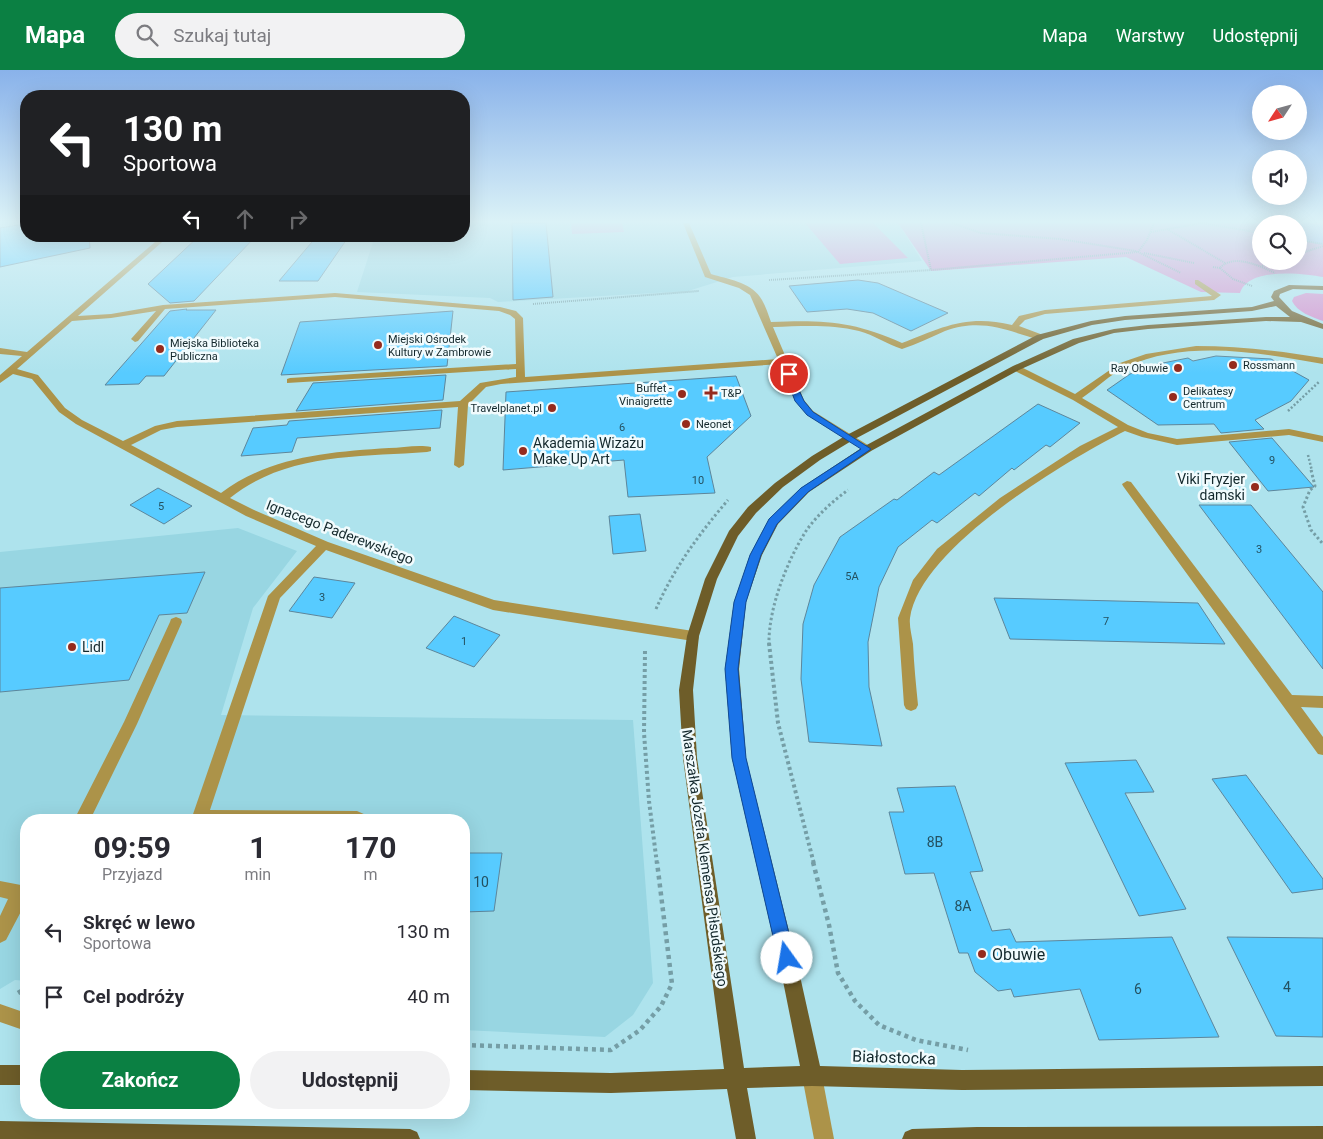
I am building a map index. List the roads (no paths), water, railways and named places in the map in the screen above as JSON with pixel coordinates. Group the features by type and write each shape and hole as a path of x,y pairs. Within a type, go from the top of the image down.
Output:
{"main road":[{"path":"1323,288 1304,286 1283,289 1277,292 1275,297 1282,309 1302,320 1323,327"},
{"name":"Marszałka Józefa Klemensa Piłsudskiego","path":"746,1139 735,1078 690,758 686,690 693,636 711,579 734,534 752,510 779,485 848,438 1040,337 1091,323 1125,318 1252,309 1277,303"},
{"path":"812,1076 791,976 739,758 732,669 740,602 756,555 773,522 805,490 867,449 1016,368 1076,341 1114,331 1266,318 1302,320"},
{"path":"0,1076 20,1075"},
{"name":"Białostocka","path":"470,1080 612,1083 812,1076 962,1080 1323,1076"},
{"path":"0,1131 410,1139"},
{"path":"912,1139 1323,1136"}],"street":[{"path":"0,380 124,273"},
{"path":"707,273 708,275 753,292 800,401 810,413 867,449"},
{"path":"1015,326 1022,318 1045,312 1214,298 1217,294 1198,282"},
{"path":"72,319 111,316 163,307 335,295 500,309 513,313 519,318 521,380"},
{"path":"135,339 163,307"},
{"path":"769,326 826,323 873,333 902,346 957,325 974,322 1015,326 1040,337"},
{"path":"1076,398 1123,366 1162,353 1196,348 1276,353 1323,361"},
{"path":"0,351 31,355"},
{"path":"124,445 158,428 177,424 463,404 482,386 501,381 783,361"},
{"path":"290,381 520,366"},
{"path":"1016,368 1076,398 1125,427 1145,435 1177,442 1290,432 1323,438"},
{"name":"Ignacego Paderewskiego","path":"13,370 35,376 62,410 79,422 250,513 324,544 493,606 693,636"},
{"path":"459,465 463,404"},
{"path":"911,705 904,618 917,583 929,567 941,552 1004,500 1084,448 1125,427"},
{"path":"222,498 247,480 268,471 307,459 426,450"},
{"path":"1127,484 1323,749"},
{"path":"201,814 274,596 324,544"},
{"path":"85,814 130,724 176,622"},
{"path":"1288,701 1323,702"},
{"path":"0,890 20,893"},
{"path":"0,934 20,899"},
{"path":"0,1013 20,1020"},
{"path":"812,1076 824,1139"}],"place":[{"name":"Miejski Ośrodek Kultury w Zambrowie","path":"378,345"},
{"name":"Miejska Biblioteka Publiczna","path":"160,349"},
{"name":"Rossmann","path":"1233,365"},
{"name":"Ray Obuwie","path":"1178,368"},
{"name":"T&P","path":"711,393"},
{"name":"Buffet - Vinaigrette","path":"682,394"},
{"name":"Delikatesy Centrum","path":"1173,397"},
{"name":"Travelplanet.pl","path":"552,408"},
{"name":"Neonet","path":"686,424"},
{"name":"Akademia Wizażu Make Up Art","path":"523,451"},
{"name":"Viki Fryzjer damski","path":"1255,487"},
{"name":"Lidl","path":"72,647"},
{"name":"Obuwie","path":"982,954"}]}
